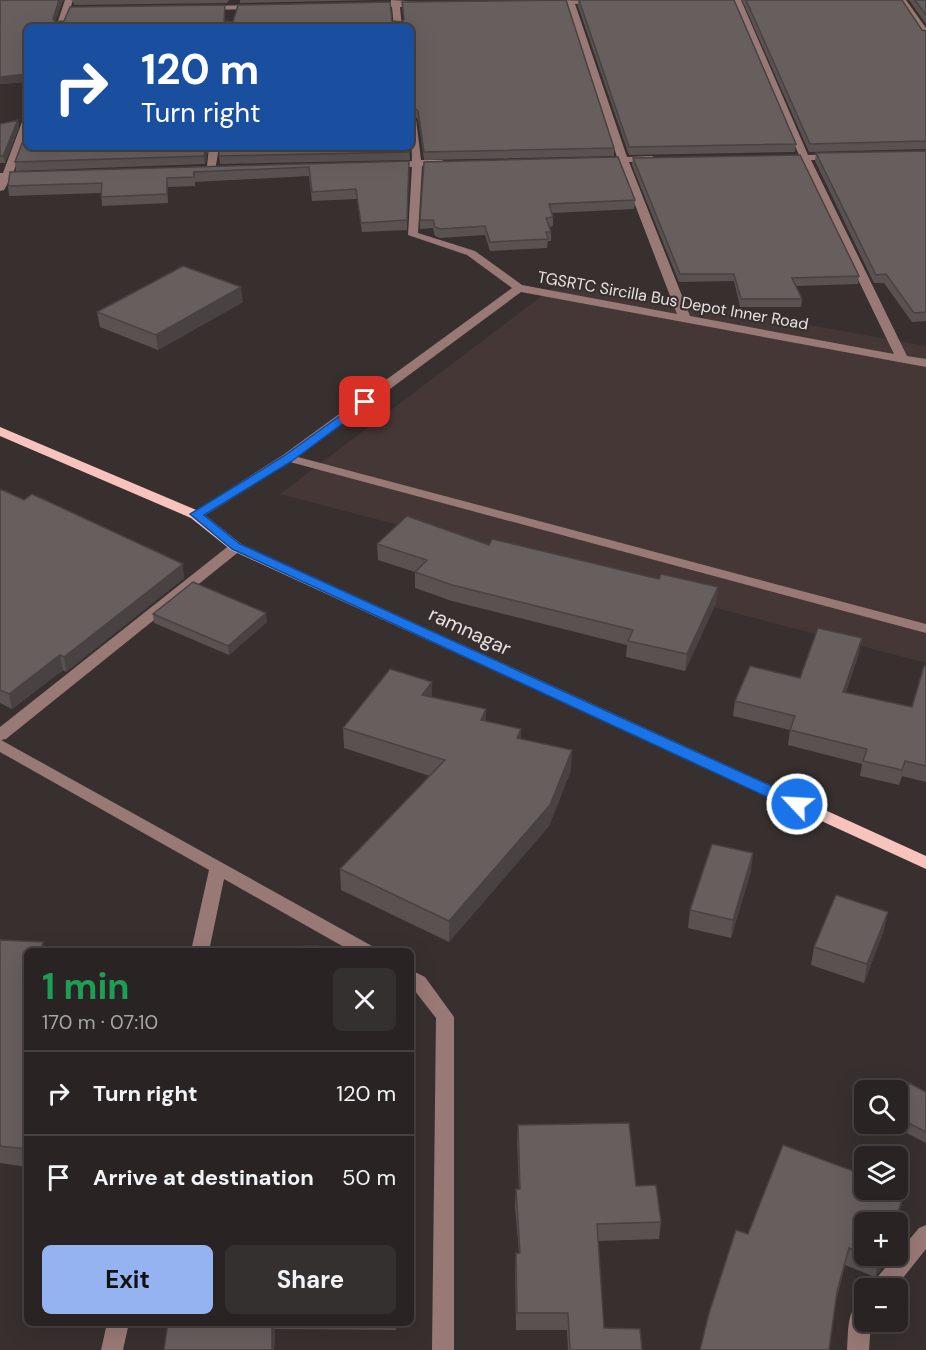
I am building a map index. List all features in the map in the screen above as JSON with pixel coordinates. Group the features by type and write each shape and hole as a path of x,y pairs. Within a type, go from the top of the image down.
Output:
{"main road":[{"name":"ramnagar","path":"0,431 196,514 236,547 926,863"}],"street":[{"path":"61,24 68,10 69,0"},
{"path":"737,0 805,158 902,358"},
{"path":"902,0 926,34"},
{"path":"570,1 622,159 685,319"},
{"path":"535,2 606,1"},
{"path":"395,2 398,24"},
{"path":"360,5 395,2 430,4"},
{"path":"231,19 234,4"},
{"path":"198,8 234,4 268,7"},
{"path":"0,188 24,129"},
{"path":"414,142 417,164 413,235 471,254 519,288"},
{"path":"212,169 214,150"},
{"path":"771,158 844,157"},
{"path":"588,160 657,159"},
{"path":"383,165 451,163"},
{"path":"177,170 223,168"},
{"path":"4,176 41,175"},
{"name":"TGSRTC Sircilla Bus Depot Inner Road","path":"196,514 288,459 519,288 926,363"},
{"path":"288,459 926,629"},
{"path":"0,735 236,547"},
{"path":"0,745 361,948"},
{"path":"201,948 218,867"},
{"path":"414,979 419,982 444,1017 443,1350"},
{"path":"890,1278 926,1234"},
{"path":"112,1350 117,1326"},
{"path":"858,1350 860,1332"}],"shaded area":[{"path":"563,280 926,346 926,663 280,494"}],"building":[{"path":"0,0 59,0 53,19 55,22 64,21 70,7 225,5 224,21 233,22 238,5 390,2 392,21 402,22 404,19 402,2 566,0 614,148 424,152 418,111 414,108 414,24 24,24 24,74 0,77"},
{"path":"579,0 734,0 796,144 629,147"},
{"path":"746,0 902,0 922,30 926,31 926,141 810,144"},
{"path":"915,0 926,0 926,15"},
{"path":"18,120 3,156 0,156 0,124"},
{"path":"24,138 24,150 205,150 204,156 15,162"},
{"path":"219,150 410,150 410,152 219,156"},
{"path":"926,151 926,312 914,313 886,274 876,275 816,153"},
{"path":"800,155 859,276 792,278 802,299 741,299 734,274 680,274 633,158"},
{"path":"618,157 635,200 549,204 553,217 546,218 551,232 546,232 548,239 490,242 485,226 440,229 435,227 433,220 420,220 424,162"},
{"path":"409,161 407,220 361,223 356,189 312,192 309,167 194,172 194,177 167,178 167,194 101,197 102,183 8,186 10,172"},
{"path":"183,266 241,287 156,335 97,312"},
{"path":"0,489 24,500 32,494 183,564 64,657 60,655 9,694 0,690"},
{"path":"407,516 489,545 492,539 659,579 661,574 718,587 687,654 628,641 633,630 452,585 415,572 427,560 377,544"},
{"path":"193,582 266,613 228,646 153,614"},
{"path":"818,628 862,638 843,692 912,707 924,666 926,666 926,766 905,761 902,770 863,761 867,749 790,730 795,716 735,701 750,666 800,678"},
{"path":"390,669 432,682 422,695 486,709 481,720 521,729 517,738 572,750 550,805 449,921 340,869 445,760 343,728"},
{"path":"712,844 753,853 733,920 690,910"},
{"path":"836,895 888,912 867,964 814,947"},
{"path":"0,940 43,942 41,948 24,948 24,1149 0,1146"},
{"path":"318,946 318,948 255,948"},
{"path":"909,1083 926,1092 926,1132 908,1123"},
{"path":"629,1123 636,1186 656,1185 661,1222 597,1224 604,1328 640,1329 642,1350 570,1350 568,1313 517,1313 516,1253 520,1253 516,1189 520,1189 518,1125"},
{"path":"783,1145 854,1171 854,1200 902,1200 898,1212 854,1212 854,1250 849,1248 837,1292 829,1350 700,1350 709,1313 736,1230 748,1234"},
{"path":"168,1326 272,1326 272,1350 164,1350"}],"route":[{"path":"365,402 288,459 196,514 236,547 797,804"}]}
